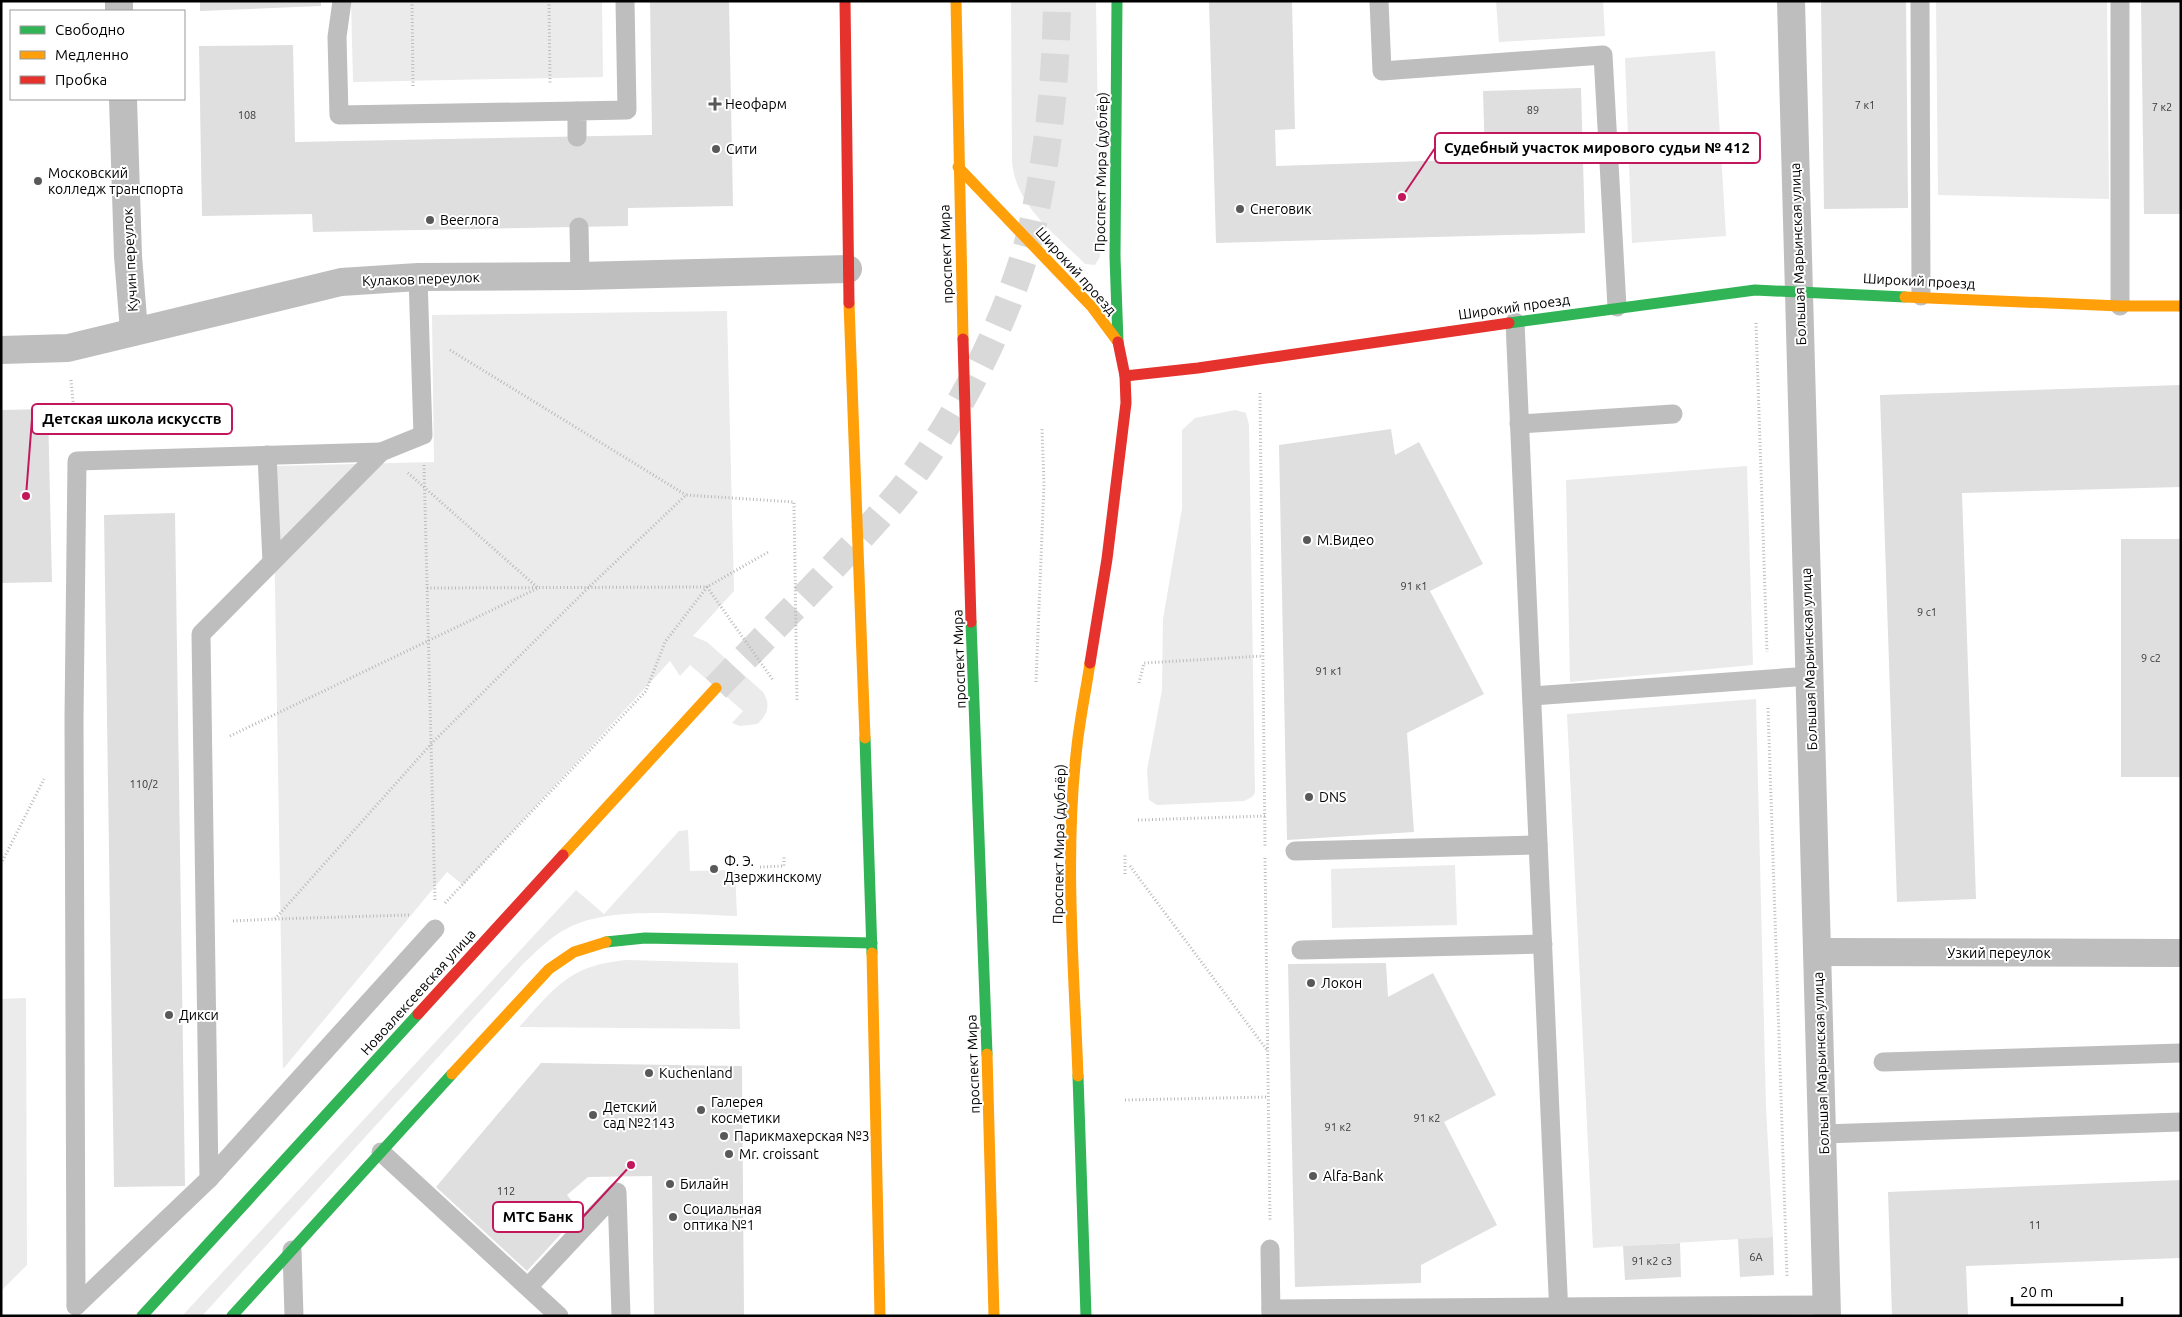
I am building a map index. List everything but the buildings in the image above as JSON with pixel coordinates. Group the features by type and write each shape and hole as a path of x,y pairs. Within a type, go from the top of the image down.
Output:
{"street":[{"path":"845,1 848,268 872,943 880,1316"},
{"name":"проспект Мира","path":"956,1 958,167 988,1040 994,1316"},
{"name":"Проспект Мира (дублёр)","path":"1117,1 1115,257 1118,342"},
{"name":"Большая Марьинская улица","path":"1791,1 1827,1310"},
{"name":"Кучин переулок","path":"123,100 128,256 134,331"},
{"name":"Широкий проезд","path":"958,167 1092,307 1118,342 1125,376 1198,368 1617,307 1755,290 1799,290 2120,306 2181,306"},
{"name":"Кулаков переулок","path":"1,350 68,348 341,282 418,277 580,276 848,268"},
{"name":"Проспект Мира (дублёр)","path":"1086,1316 1070,890 1072,819 1077,746 1107,558 1123,428 1125,376"},
{"name":"Новоалексеевская улица","path":"142,1316 716,688"},
{"path":"232,1316 537,980 551,966 576,950 608,940 645,938 872,943"},
{"name":"Узкий переулок","path":"1817,952 2181,953"}],"lane":[{"path":"342,1 337,37 339,115 627,110 625,1"},
{"path":"1379,1 1382,70 1603,55 1617,307"},
{"path":"1920,1 1921,296"},
{"path":"2120,1 2120,306"},
{"path":"577,111 577,137"},
{"path":"579,227 580,276"},
{"path":"418,277 423,435 381,452 77,461 74,718 76,1306 209,1179 435,922"},
{"path":"1514,322 1559,1311"},
{"path":"1519,424 1673,414"},
{"path":"209,1179 201,634 381,452"},
{"path":"266,455 272,562"},
{"path":"1532,696 1810,676"},
{"path":"1295,851 1538,845"},
{"path":"1301,950 1543,944"},
{"path":"1883,1062 2181,1053"},
{"path":"1823,1134 2181,1122"},
{"path":"381,1152 558,1316"},
{"path":"528,1287 617,1192 621,1316"},
{"path":"292,1250 294,1316"},
{"path":"1270,1250 1271,1312 1559,1311 1788,1305 1827,1310"}],"path":[{"path":"412,1 413,114"},
{"path":"549,1 551,111"},
{"path":"1755,290 1788,1305"},
{"path":"420,332 686,494 794,502 796,702"},
{"path":"71,374 77,461"},
{"path":"1260,390 1270,1250"},
{"path":"1036,682 1044,484 1042,428"},
{"path":"423,435 435,922"},
{"path":"381,452 424,484 538,588"},
{"path":"275,919 432,743 686,494"},
{"path":"205,922 275,919 435,922 646,691 665,642 707,587 770,551"},
{"path":"427,588 707,587"},
{"path":"707,587 773,680"},
{"path":"202,749 538,588"},
{"path":"1139,683 1144,664 1263,656"},
{"path":"1138,820 1265,816"},
{"path":"1125,854 1125,874"},
{"path":"760,866 784,866 784,855"},
{"path":"1130,866 1268,1050"},
{"path":"1125,1100 1268,1098"}],"shaded area":[{"path":"351,1 602,1 603,77 353,82"},
{"path":"1011,1 1096,1 1100,257 1095,265 1085,264 1039,218 1021,192 1015,177 1012,161"},
{"path":"1496,1 1603,1 1605,36 1499,42"},
{"path":"1936,1 2107,1 2109,199 1938,195"},
{"path":"1715,51 1726,236 1632,243 1625,58"},
{"path":"727,311 734,591 693,636 707,642 763,692 768,705 764,717 757,724 740,726 732,723 743,711 690,665 680,676 670,661 463,885 447,872 283,1069 273,466 434,462 432,315"},
{"path":"1235,410 1246,413 1249,425 1255,793 1244,801 1157,805 1149,800 1147,770 1162,690 1163,619 1182,508 1182,430 1195,418"},
{"path":"1747,466 1753,665 1570,682 1566,480"},
{"path":"1756,699 1766,1107 1773,1237 1593,1248 1567,714"},
{"path":"688,830 690,871 735,870 737,916 651,913 606,916 586,921 556,935 523,964 202,1316 182,1316 576,890 604,914 679,831"},
{"path":"1455,865 1457,925 1332,928 1331,869"},
{"path":"627,960 738,963 740,1029 519,1027 543,1000 565,980 591,967"},
{"path":"26,998 27,1265 1,1291 1,999"}],"tunnel":[{"path":"716,688 831,569 897,496 919,468 940,436 979,366 996,330 1024,257 1039,195 1051,112 1057,1"}],"traffic: fast":[{"path":"1117,1 1115,257 1118,342"},
{"path":"1509,323 1755,290 1905,297"},
{"path":"971,622 987,1054"},
{"path":"865,738 872,953"},
{"path":"606,942 645,938 872,943"},
{"path":"142,1316 418,1014"},
{"path":"232,1316 452,1074"},
{"path":"1078,1076 1086,1316"}],"traffic: slow":[{"path":"956,1 963,339"},
{"path":"958,167 1092,307 1118,342"},
{"path":"1905,297 2120,306 2181,306"},
{"path":"849,303 865,738"},
{"path":"1078,1076 1071,911 1071,828 1077,746 1090,663"},
{"path":"563,855 716,688"},
{"path":"452,1074 549,969 574,952 606,942"},
{"path":"872,953 880,1316"},
{"path":"987,1054 994,1316"}],"traffic: jam":[{"path":"845,1 849,303"},
{"path":"1125,376 1198,368 1509,323"},
{"path":"963,339 971,622"},
{"path":"1090,663 1107,559 1126,403 1125,376 1118,342"},
{"path":"418,1014 563,855"}],"place":[{"name":"Неофарм","path":"715,104"},
{"name":"Сити","path":"716,149"},
{"name":"Московский колледж транспорта","path":"38,181"},
{"name":"Судебный участок мирового судьи № 412","path":"1402,197"},
{"name":"Снеговик","path":"1240,209"},
{"name":"Beerлога","path":"430,220"},
{"name":"Детская школа искусств","path":"26,496"},
{"name":"М.Видео","path":"1307,540"},
{"name":"DNS","path":"1309,797"},
{"name":"Ф. Э. Дзержинскому","path":"714,869"},
{"name":"Локон","path":"1311,983"},
{"name":"Дикси","path":"169,1015"},
{"name":"Kuchenland","path":"649,1073"},
{"name":"Галерея косметики","path":"701,1110"},
{"name":"Детский сад №2143","path":"593,1115"},
{"name":"Парикмахерская №3","path":"724,1136"},
{"name":"Mr. croissant","path":"729,1154"},
{"name":"МТС Банк","path":"631,1165"},
{"name":"Alfa-Bank","path":"1313,1176"},
{"name":"Билайн","path":"670,1184"},
{"name":"Социальная оптика №1","path":"673,1217"}]}
